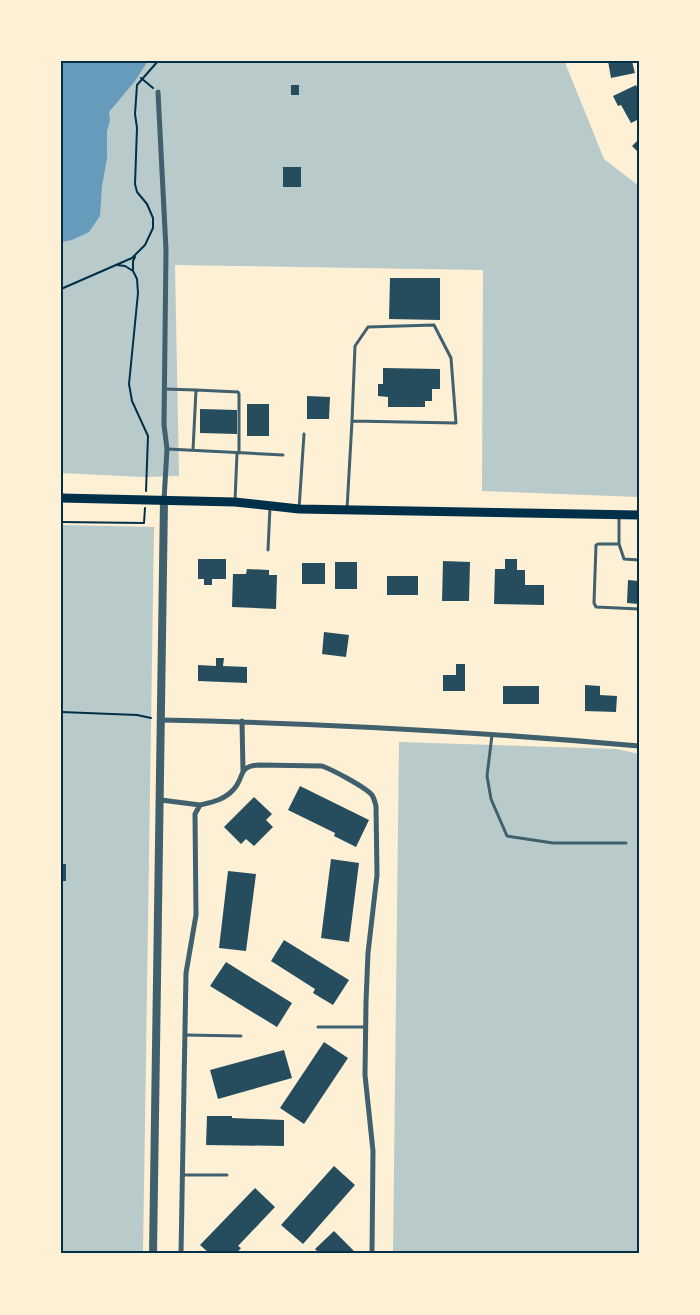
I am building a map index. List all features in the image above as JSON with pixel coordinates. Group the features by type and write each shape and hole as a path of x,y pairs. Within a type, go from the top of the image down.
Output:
{"main road":[{"path":"61,498 235,502 299,509 639,514"}],"street":[{"path":"153,1254 164,500 167,449 164,425 166,250 158,92"},
{"path":"161,720 242,721 492,734 639,746"},
{"path":"242,721 243,772"},
{"path":"161,800 200,805 224,798 237,786 246,767 251,765 322,766 330,768 366,790 374,800 376,806 377,875 368,953 365,1075 373,1151 372,1254"},
{"path":"181,1254 186,973 196,915 195,814 200,805"}],"lane":[{"path":"347,510 355,346 368,327 434,325 452,358 456,423 352,421"},
{"path":"164,389 238,392 238,453 235,502"},
{"path":"194,450 195,390"},
{"path":"299,509 304,434"},
{"path":"167,449 283,455"},
{"path":"268,550 270,506"},
{"path":"619,514 619,544 624,559 639,560"},
{"path":"619,544 596,545 594,603 596,607 639,609"},
{"path":"492,734 487,776 491,799 507,836 553,843 626,843"},
{"path":"318,1027 366,1027"},
{"path":"185,1035 241,1036"},
{"path":"183,1175 227,1176"}],"path":[{"path":"61,289 132,258 145,245 153,228 153,218 147,204 138,192 136,184 136,92 141,78 158,61"},
{"path":"141,78 158,92"},
{"path":"61,522 144,523 148,436 132,402 129,384 138,293 133,260 135,255"},
{"path":"117,265 125,266 134,271"},
{"path":"61,712 137,715 161,720"}],"shaded area":[{"path":"61,61 566,61 604,159 639,186 639,497 482,491 483,270 175,265 179,476 143,477 61,473"},
{"path":"61,525 154,527 143,1254 61,1254"},
{"path":"399,742 617,749 639,754 639,1254 393,1254"}],"water":[{"path":"61,61 145,61 146,64 135,81 109,112 107,158 102,186 100,216 89,232 72,240 61,242"}],"building":[{"path":"608,61 632,61 635,73 611,78"},
{"path":"291,85 299,85 299,95 291,95"},
{"path":"636,85 639,91 639,119 631,123 621,105 618,106 613,96"},
{"path":"639,139 639,153 632,146"},
{"path":"283,167 301,167 301,187 283,187"},
{"path":"390,278 440,278 440,320 389,319"},
{"path":"383,368 440,369 440,389 432,389 432,401 425,401 425,407 388,407 388,397 378,396 378,384 383,384"},
{"path":"307,396 330,397 329,419 307,419"},
{"path":"247,404 269,404 269,436 247,436"},
{"path":"200,409 237,410 237,434 200,433"},
{"path":"198,559 226,559 226,579 212,579 212,585 204,585 204,579 198,579"},
{"path":"505,559 517,559 517,570 525,570 525,585 544,585 544,605 494,604 495,569 505,569"},
{"path":"443,561 470,562 469,601 442,601"},
{"path":"335,562 357,562 357,589 335,589"},
{"path":"302,563 325,563 325,584 302,584"},
{"path":"247,569 269,570 269,575 277,575 276,609 232,607 233,574 246,574"},
{"path":"387,576 418,576 418,595 387,595"},
{"path":"628,580 639,581 639,604 627,603"},
{"path":"324,632 349,635 346,657 322,654"},
{"path":"216,658 224,658 223,666 247,667 247,683 198,681 198,665 216,666"},
{"path":"456,664 465,664 465,691 443,691 443,675 456,675"},
{"path":"585,685 600,686 600,695 617,696 616,712 585,711"},
{"path":"503,686 539,686 539,704 503,704"},
{"path":"300,786 369,820 356,847 334,836 335,833 288,810"},
{"path":"254,797 272,814 266,820 273,827 254,846 246,839 241,844 224,827"},
{"path":"331,859 359,863 349,942 321,938"},
{"path":"61,864 66,864 66,881 61,881"},
{"path":"228,871 256,874 246,951 219,948"},
{"path":"284,940 349,980 333,1005 313,993 315,989 271,961"},
{"path":"226,962 292,1003 277,1027 210,986"},
{"path":"324,1042 348,1058 304,1124 280,1108"},
{"path":"284,1050 292,1078 218,1099 210,1070"},
{"path":"207,1116 284,1120 284,1146 206,1145"},
{"path":"334,1166 355,1185 303,1244 281,1225"},
{"path":"255,1188 275,1207 238,1246 241,1248 236,1254 210,1254 200,1245"},
{"path":"334,1231 355,1252 354,1254 316,1254 318,1252 315,1249"}]}
